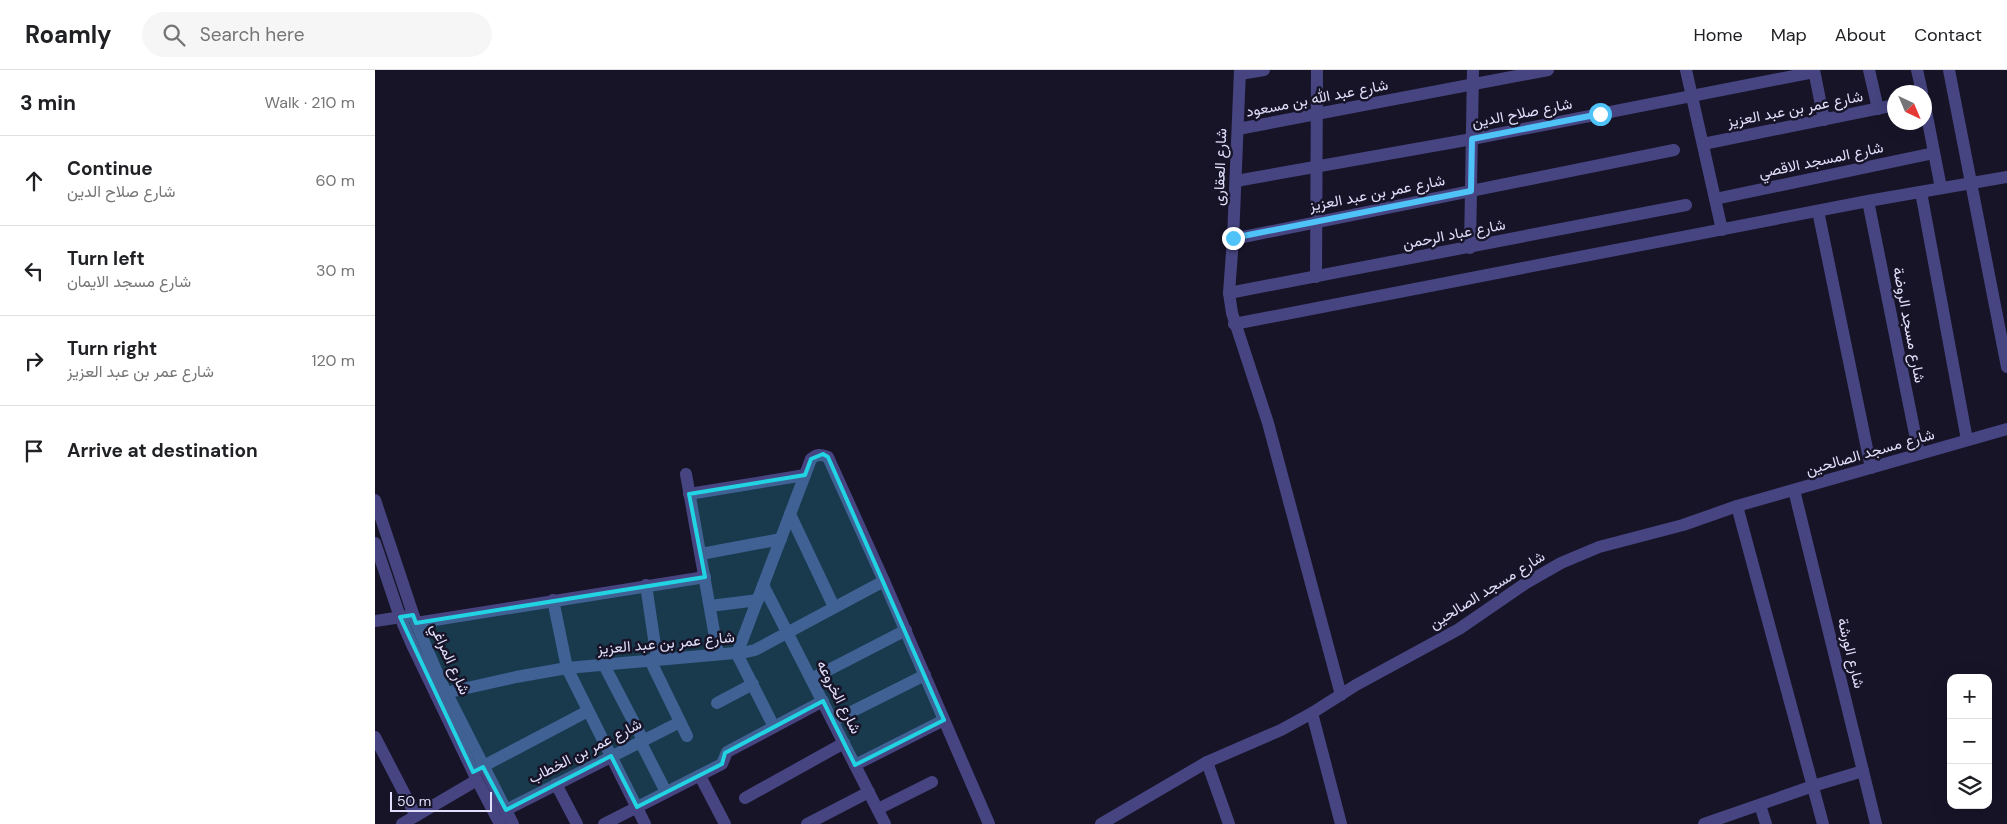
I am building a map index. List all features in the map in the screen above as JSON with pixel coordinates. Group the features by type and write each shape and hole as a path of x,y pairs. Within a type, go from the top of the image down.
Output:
{"street":[{"path":"1240,72 1264,70"},
{"path":"1316,277 1317,70"},
{"path":"1470,248 1473,70"},
{"name":"شارع عبد الله بن مسعود","path":"1238,129 1548,70"},
{"path":"1687,70 1722,230"},
{"path":"1869,70 1877,109"},
{"path":"1917,70 1920,85"},
{"path":"1949,70 2007,367"},
{"path":"1814,71 1824,120"},
{"name":"شارع صلاح الدين","path":"1236,181 1472,139 1814,71"},
{"name":"شارع العقارى","path":"1240,72 1229,293 1234,324 1268,423 1341,695"},
{"name":"شارع عمر بن عبد العزيز","path":"1703,144 1887,107"},
{"path":"1930,130 1941,188"},
{"name":"شارع عمر بن عبد العزيز","path":"1233,238 1674,150"},
{"name":"شارع المسجد الاقصي","path":"1715,199 1934,153"},
{"path":"1234,324 1868,201 2007,177"},
{"path":"1921,192 1967,440"},
{"name":"شارع مسجد الروضة","path":"1868,201 1919,454"},
{"name":"شارع عباد الرحمن","path":"1229,293 1686,205"},
{"path":"1818,211 1871,468"},
{"name":"شارع مسجد الصالحين","path":"1101,824 1207,762 1281,730 1312,713 1377,673 1459,629 1526,582 1561,563 1599,547 2007,429"},
{"path":"774,727 737,654 811,459 823,454 828,457 906,630 985,823"},
{"path":"685,474 718,654"},
{"path":"689,494 805,475"},
{"name":"شارع الورشة","path":"1794,490 1876,824"},
{"name":"شارع المراغي","path":"375,500 410,618"},
{"path":"1737,506 1823,824"},
{"path":"790,514 833,607"},
{"path":"701,554 781,539"},
{"name":"شارع المراغي","path":"376,548 410,618 441,694 500,824"},
{"path":"375,621 553,600 705,576"},
{"name":"شارع عمر بن عبد العزيز","path":"441,694 567,668 654,659 737,654 755,650 884,581"},
{"path":"646,585 654,659 687,736"},
{"name":"شارع الخروعه","path":"763,585 885,824"},
{"path":"553,600 567,668 645,824"},
{"path":"710,606 758,600"},
{"path":"811,678 906,630"},
{"path":"604,665 666,792"},
{"path":"833,721 925,675"},
{"path":"717,703 753,684"},
{"path":"605,824 722,764 727,752 823,701"},
{"path":"403,824 478,773 588,711"},
{"path":"1312,713 1341,824"},
{"path":"855,765 944,720"},
{"name":"شارع عمر بن الخطاب","path":"505,810 680,722"},
{"path":"375,737 416,816"},
{"path":"745,798 844,743"},
{"path":"375,766 387,760"},
{"path":"1207,762 1229,824"},
{"path":"1711,823 1813,786 1863,771"},
{"name":"شارع المراغي","path":"478,773 513,824"},
{"path":"700,776 725,824"},
{"path":"878,810 932,782"},
{"path":"557,784 577,824"},
{"path":"807,824 869,792"},
{"path":"1760,805 1765,824"}],"highlighted area":[{"path":"823,454 828,457 944,720 855,765 823,701 725,753 722,764 637,807 611,756 506,810 483,767 473,772 425,673 400,617 413,615 416,623 705,577 689,494 805,475 811,459"}],"route":[{"path":"1233,238 1471,191 1472,139 1600,114"}]}
